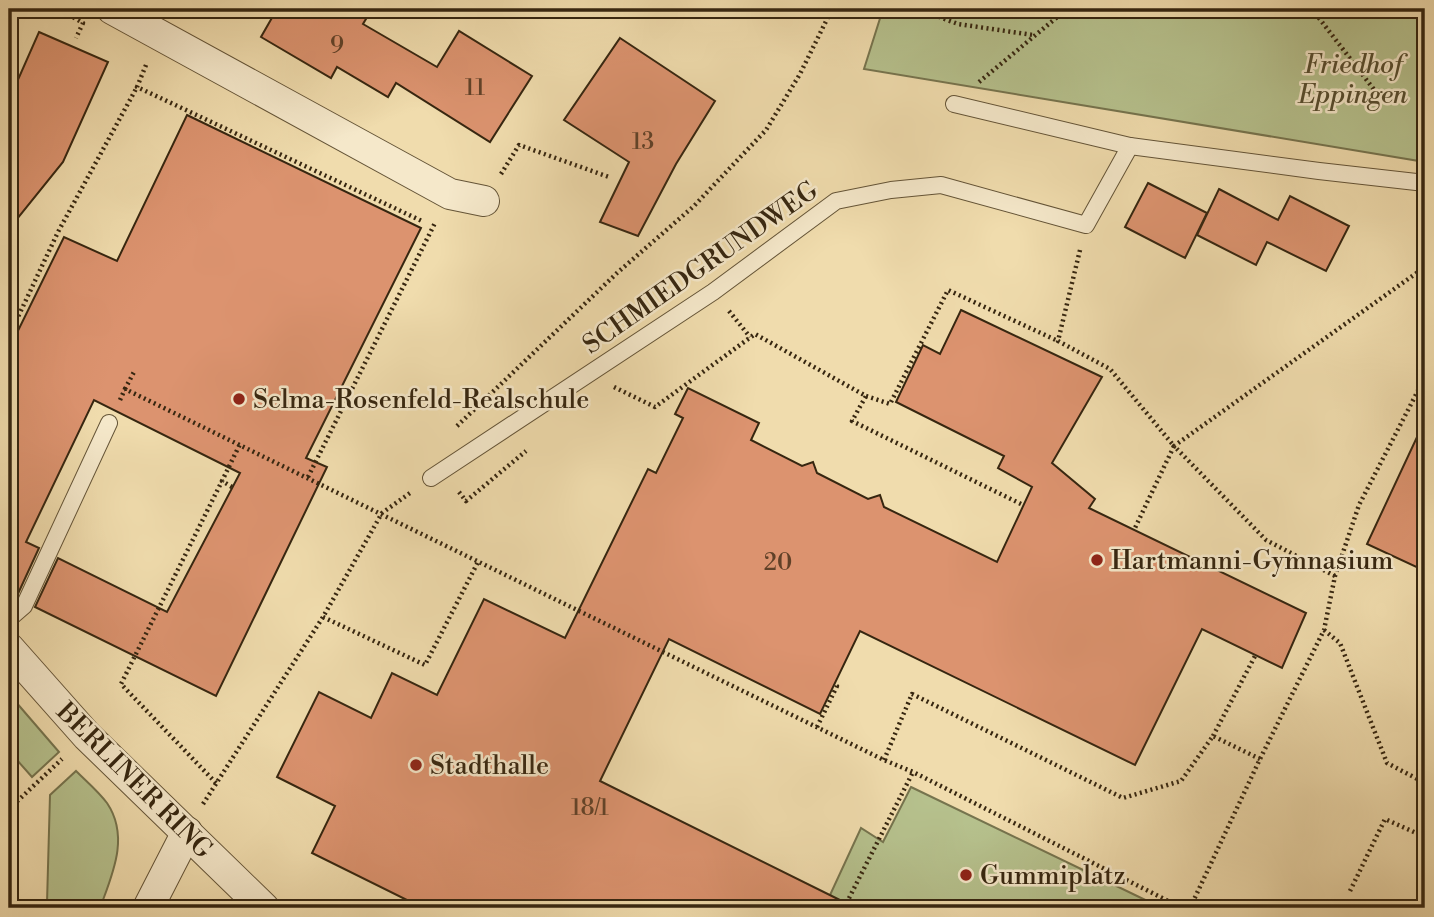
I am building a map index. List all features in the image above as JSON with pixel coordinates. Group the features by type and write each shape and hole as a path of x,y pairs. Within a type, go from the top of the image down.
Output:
{"street":[{"path":"112,9 450,194 484,201"},
{"name":"BERLINER RING","path":"9,648 87,736 264,908"},
{"path":"148,908 187,832"}],"lane":[{"path":"954,104 1130,146 1425,183"},
{"path":"1086,225 1130,146"},
{"name":"SCHMIEDGRUNDWEG","path":"436,474 713,292 836,201 891,190 941,185 1086,225"},
{"path":"9,619 24,606 109,423"}],"path":[{"path":"59,9 83,23 76,38"},
{"name":"SCHMIEDGRUNDWEG","path":"436,474 428,454 617,273 694,206 766,130 800,74 832,9"},
{"path":"918,9 958,24 1033,35"},
{"path":"954,104 1067,9"},
{"path":"1312,9 1382,100 1402,101"},
{"path":"9,336 58,232 137,87 159,35"},
{"path":"137,87 433,226"},
{"path":"484,201 519,145 609,177"},
{"path":"308,477 450,194"},
{"path":"1058,341 1086,225"},
{"path":"1134,530 1174,446 1425,267"},
{"path":"606,383 655,407 755,334 866,396 890,404 948,290 1058,341 1110,369 1174,446 1266,540 1335,576"},
{"path":"109,423 135,370"},
{"path":"1190,908 1324,630 1335,576 1359,505 1425,377"},
{"path":"125,389 913,772 1182,908"},
{"path":"866,396 852,421 1023,505"},
{"path":"187,832 323,617 382,513 436,474 466,501 536,442"},
{"path":"216,783 121,684 240,444"},
{"path":"222,481 232,487"},
{"path":"323,617 425,664 478,562"},
{"path":"1324,630 1340,643 1387,763 1425,783"},
{"path":"884,760 912,694 1123,798 1181,781 1213,736 1255,656"},
{"path":"817,727 837,686 834,684"},
{"path":"9,808 87,736"},
{"path":"1213,736 1260,759"},
{"path":"844,908 913,772"},
{"path":"1350,891 1385,819 1425,837"}],"green space":[{"name":"Friedhof Eppingen","path":"883,9 1425,9 1425,162 864,69"},
{"path":"9,694 59,752 32,777 9,751"},
{"path":"76,771 107,803 117,829 117,856 100,908 58,908 58,905 47,903 50,795"},
{"name":"Gummiplatz","path":"911,787 1162,908 824,908 861,828 883,842"}],"building":[{"path":"277,9 372,9 363,24 437,67 459,31 532,76 490,142 396,83 388,97 337,67 331,78 261,37"},
{"path":"39,32 108,62 63,162 9,229 9,100"},
{"path":"620,38 715,101 676,164 638,236 600,222 629,162 564,120"},
{"name":"Selma-Rosenfeld-Realschule","path":"187,115 421,228 306,458 327,467 216,696 35,607 58,558 167,612 240,473 94,400 26,542 39,548 16,598 9,594 9,349 64,237 117,261"},
{"path":"1148,183 1207,213 1185,258 1125,227"},
{"path":"1219,189 1278,220 1290,196 1349,226 1326,271 1267,242 1256,265 1197,235"},
{"path":"961,310 1102,377 1052,463 1095,499 1089,508 1306,613 1282,668 1202,629 1135,765 860,631 820,714 669,639 600,781 856,908 423,908 312,853 335,806 277,777 319,692 371,718 392,673 437,695 484,599 565,638 648,469 656,473 683,418 675,414 688,388 759,423 751,440 802,466 813,462 817,473 868,499 880,495 884,507 997,562 1032,487 998,468 1004,456 896,402 923,345 940,354"},
{"path":"1425,420 1425,571 1367,544"}],"place":[{"name":"Selma-Rosenfeld-Realschule","path":"239,399"},
{"name":"Hartmanni-Gymnasium","path":"1097,560"},
{"name":"Stadthalle","path":"416,765"},
{"name":"Gummiplatz","path":"966,875"}]}
